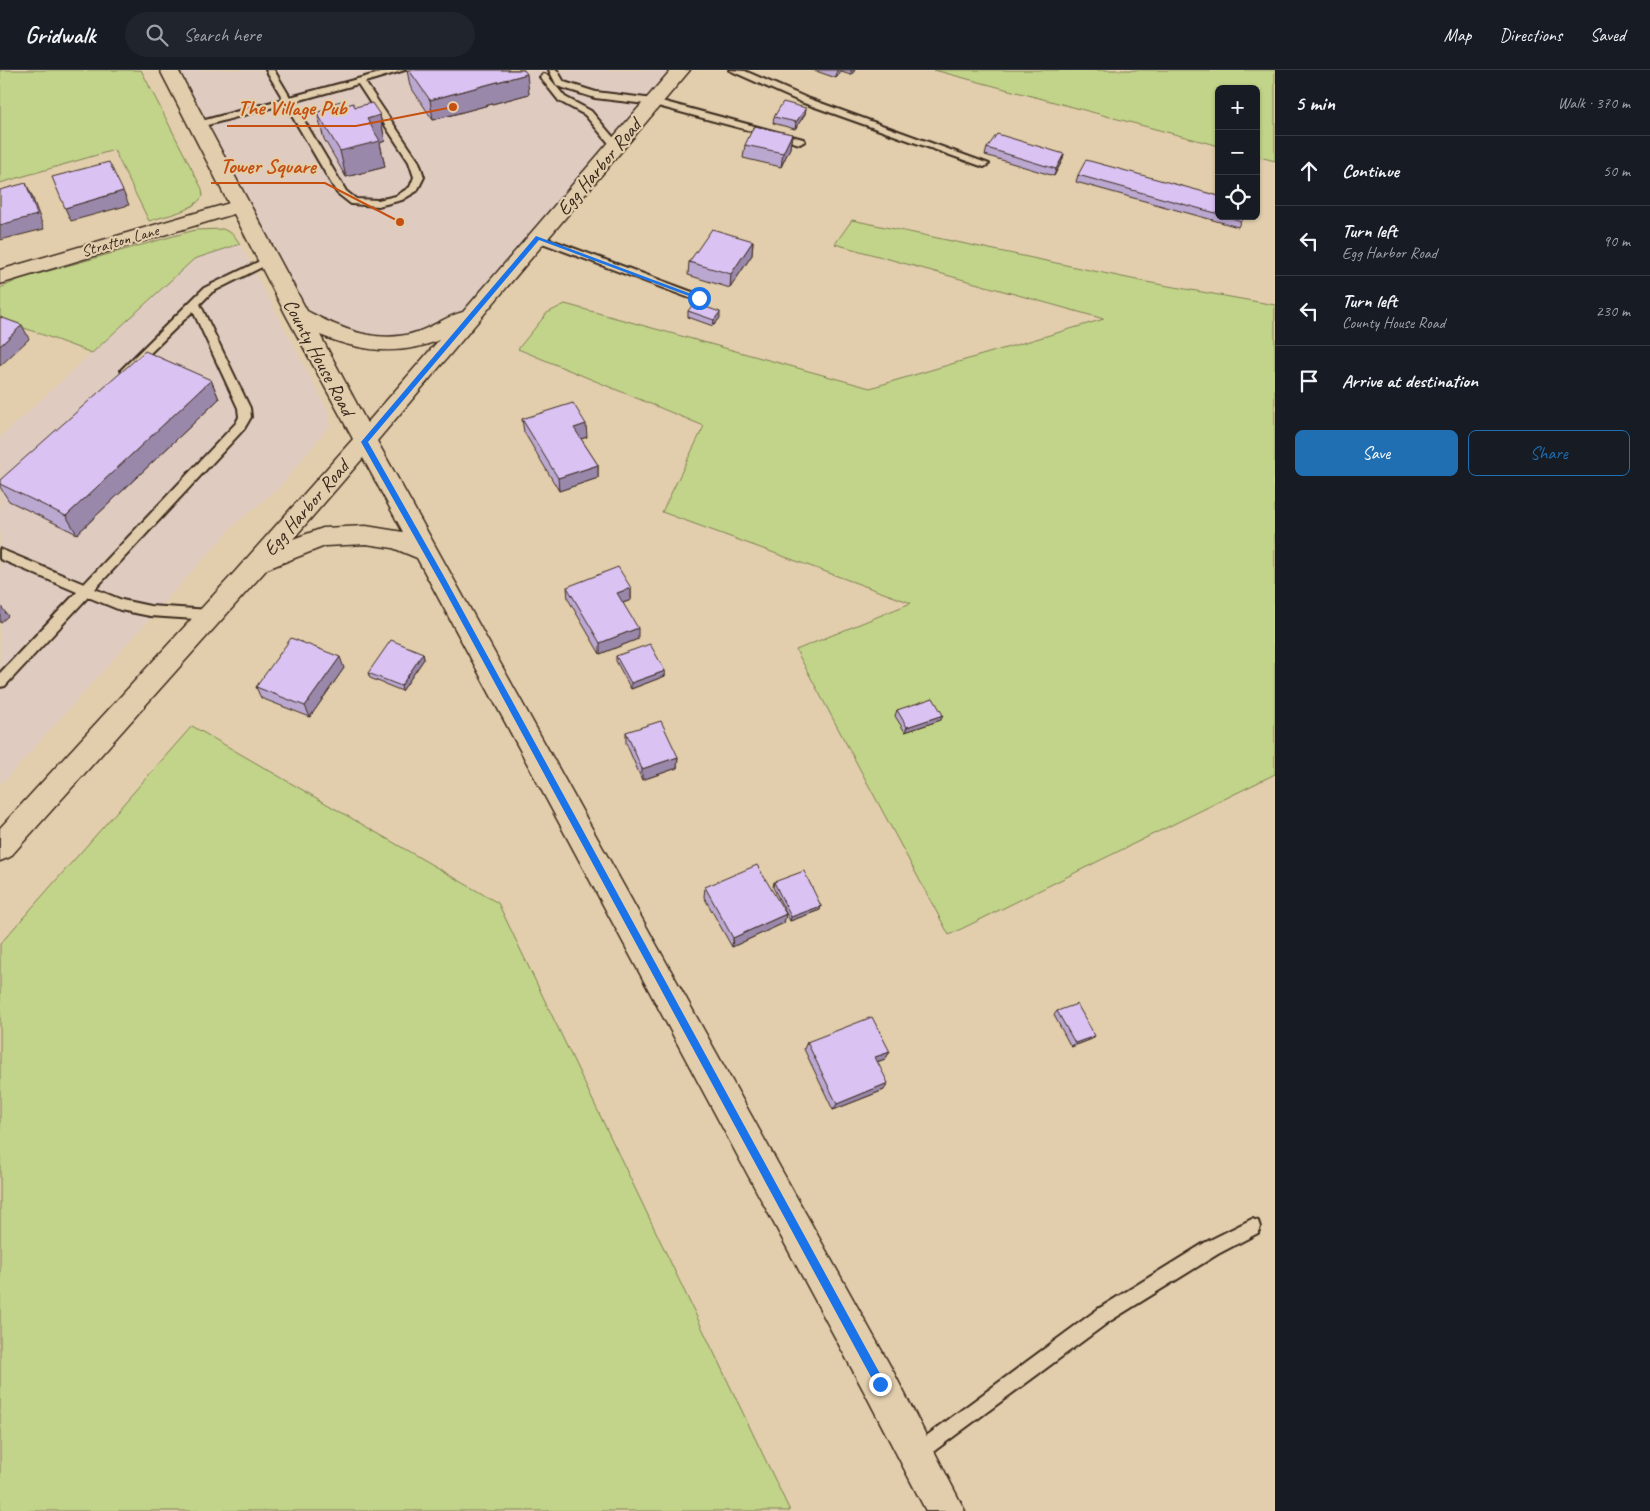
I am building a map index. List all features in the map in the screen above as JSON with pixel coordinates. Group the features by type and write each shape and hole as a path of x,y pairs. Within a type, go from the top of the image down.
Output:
{"street":[{"name":"County House Road","path":"169,70 364,442 426,552 880,1384 946,1511"},
{"name":"Egg Harbor Road","path":"0,848 364,442 681,70"},
{"name":"Stratton Lane","path":"0,277 38,264 240,206"},
{"path":"297,315 334,334 357,341 384,343 416,340 472,316"},
{"path":"258,562 323,537 366,535 397,539 426,552"}],"lane":[{"path":"270,70 342,193 354,202 378,204 399,198 414,189 419,177 414,162 360,81"},
{"path":"197,125 401,70"},
{"path":"553,70 560,84"},
{"path":"734,70 884,131 984,164"},
{"path":"541,74 560,84 594,95 654,102 800,140"},
{"path":"541,74 562,99 588,113 616,146"},
{"path":"538,238 699,298"},
{"path":"120,375 208,290 268,260"},
{"path":"0,682 240,426 245,417 244,408 194,303"},
{"path":"0,554 120,605 150,612 210,615"},
{"path":"916,1454 1104,1316 1205,1253 1252,1227"}],"shaded area":[{"path":"169,70 681,70 472,316 384,343 297,315"},
{"path":"240,244 329,412 330,425 280,487 234,525 0,784 0,437 194,259"}],"green space":[{"path":"0,70 141,70 202,189 203,196 186,209 149,221 114,150 0,183"},
{"path":"934,70 1275,70 1275,161 1260,157 1260,85 1215,85 1215,145"},
{"path":"852,220 1146,282 1275,305 1275,774 949,935 796,650 911,603 662,512 704,426 518,349 547,313 565,304 870,388 1104,319 835,244"},
{"path":"223,229 233,234 240,244 194,259 92,353 0,319 0,288 20,279 195,230"},
{"path":"192,726 498,903 790,1511 0,1511 0,944"}],"building":[{"path":"409,70 524,70 527,74 430,100"},
{"path":"342,101 345,106 353,103 355,107 372,103 380,115 367,119 380,141 340,151 317,113 328,108 325,105"},
{"path":"783,102 806,108 796,122 774,117"},
{"path":"754,126 792,134 783,153 745,145"},
{"path":"997,134 1064,154 1056,169 987,148"},
{"path":"1086,160 1215,195 1215,213 1078,175"},
{"path":"109,162 123,191 65,208 52,177"},
{"path":"26,183 37,215 0,225 0,190"},
{"path":"712,229 753,241 731,274 689,262"},
{"path":"694,303 720,312 714,320 688,311"},
{"path":"0,317 22,325 0,346"},
{"path":"145,351 211,380 66,516 0,484 0,480"},
{"path":"573,403 586,424 574,428 598,465 558,478 522,419"},
{"path":"618,567 631,588 617,593 638,628 600,643 567,587"},
{"path":"291,638 340,657 305,706 256,687"},
{"path":"391,640 423,653 401,686 368,673"},
{"path":"650,644 665,671 631,683 616,656"},
{"path":"933,698 943,715 907,727 897,710"},
{"path":"661,721 678,757 642,769 626,732"},
{"path":"757,865 786,914 733,938 705,887"},
{"path":"804,871 821,906 791,917 774,882"},
{"path":"1077,1004 1095,1036 1075,1043 1057,1011"},
{"path":"872,1017 890,1052 875,1057 888,1083 837,1104 807,1042"}],"place":[{"name":"The Village Pub","path":"453,107"},
{"name":"Tower Square","path":"400,222"}],"route":[{"path":"699,298 538,238 364,442 443,580 880,1384"}]}
